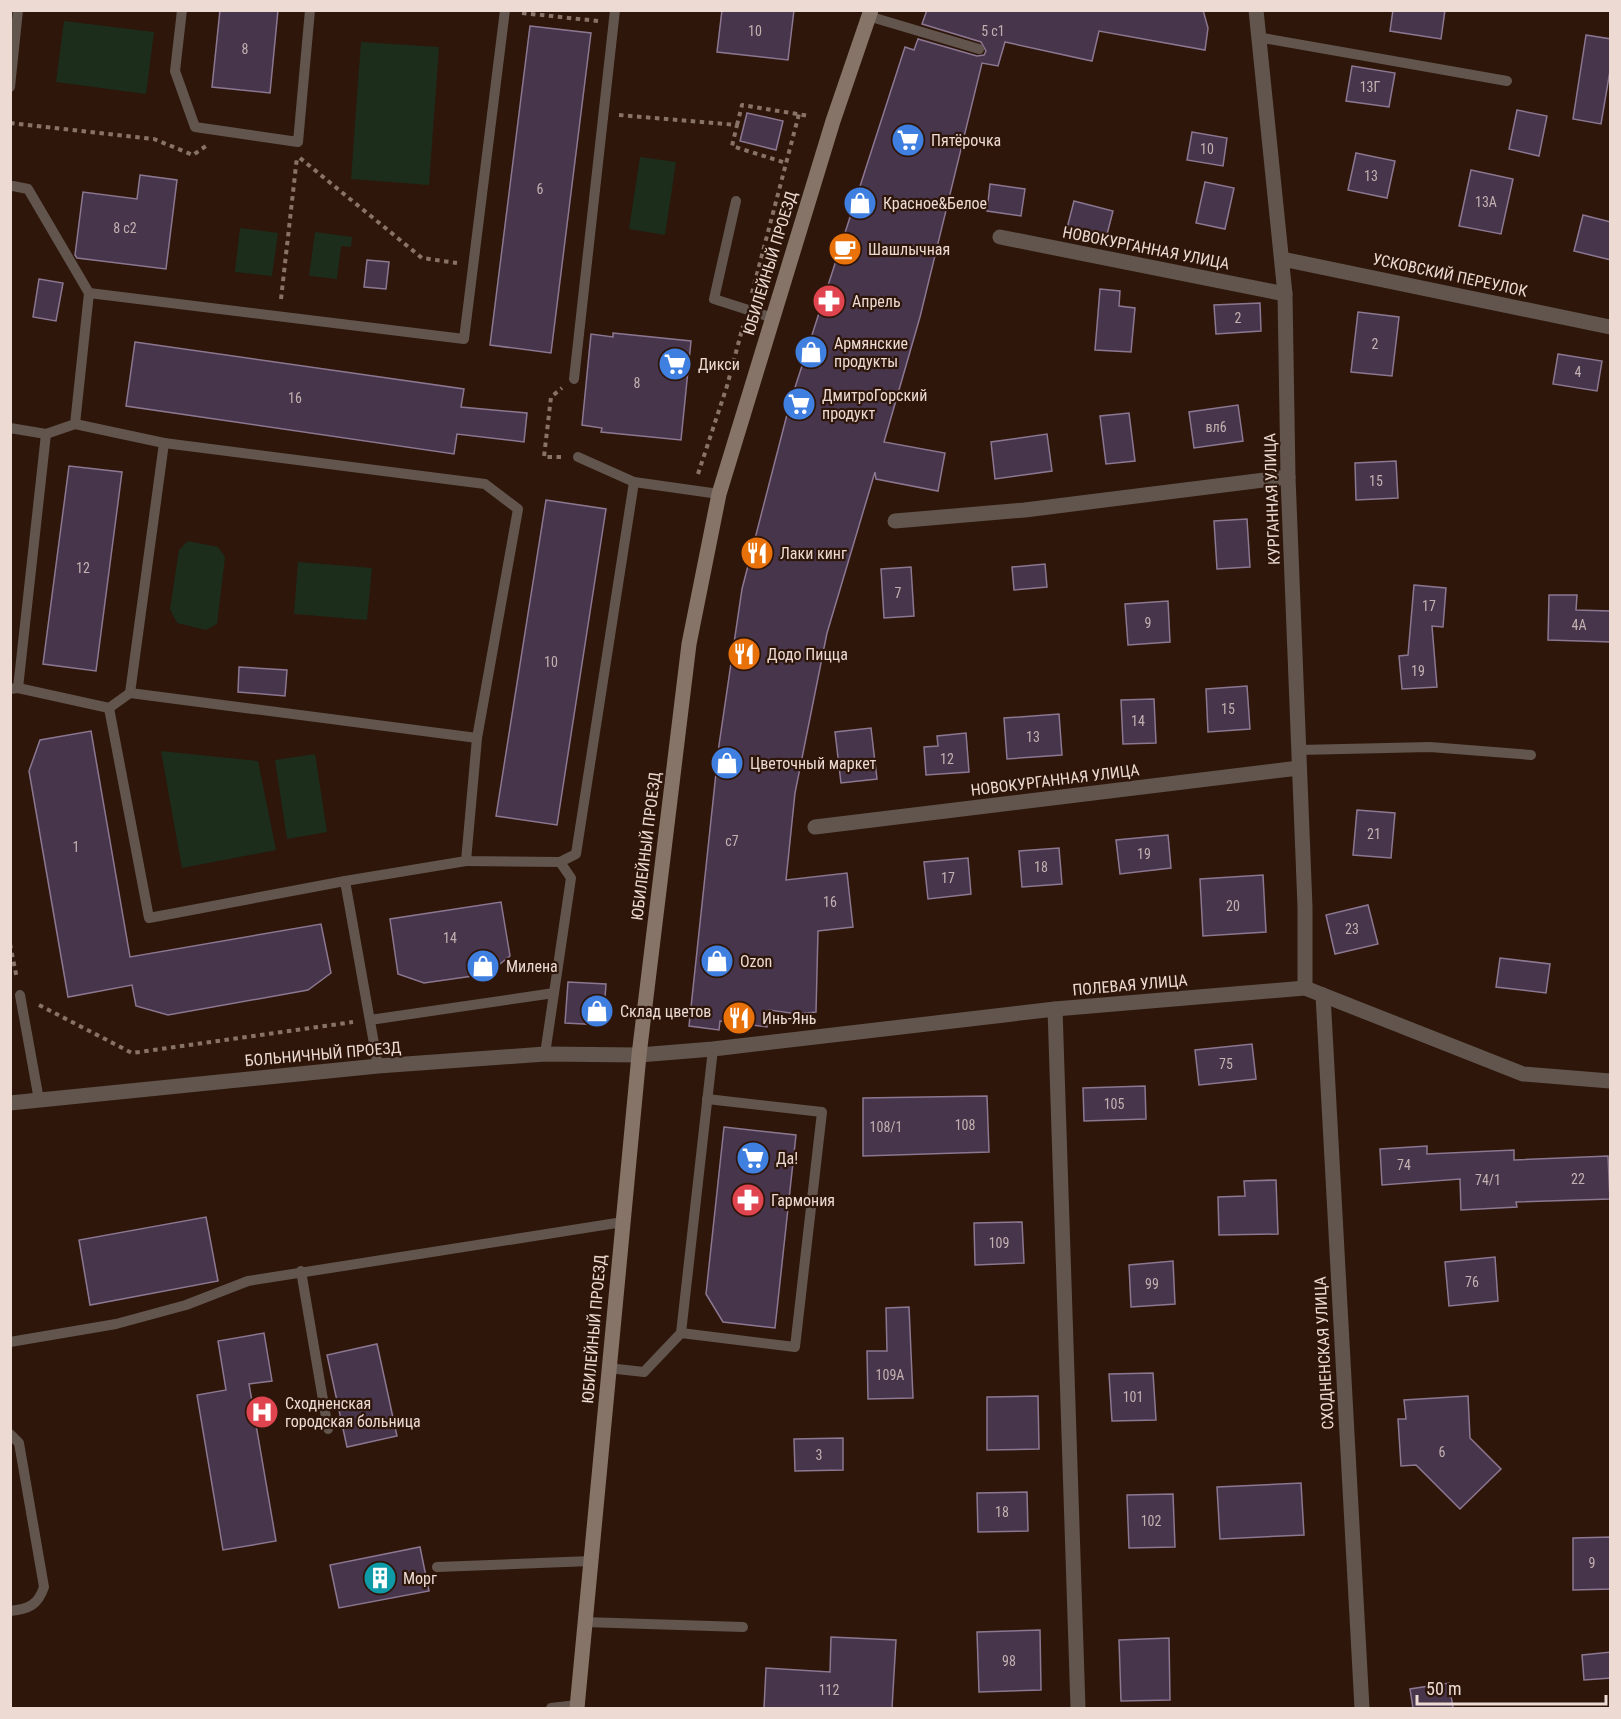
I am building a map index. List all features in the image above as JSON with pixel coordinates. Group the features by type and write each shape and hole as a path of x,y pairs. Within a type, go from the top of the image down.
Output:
{"main road":[{"name":"ЮБИЛЕЙНЫЙ ПРОЕЗД","path":"577,1707 639,1055 689,644 719,494 833,121 869,13"}],"street":[{"name":"КУРГАННАЯ УЛИЦА","path":"1256,10 1285,294 1288,477 1305,907 1305,988"},
{"name":"НОВОКУРГАННАЯ УЛИЦА","path":"1000,237 1285,294"},
{"name":"УСКОВСКИЙ ПЕРЕУЛОК","path":"1282,259 1611,327"},
{"path":"896,521 1025,510 1288,477"},
{"name":"НОВОКУРГАННАЯ УЛИЦА","path":"815,827 1299,768"},
{"name":"ПОЛЕВАЯ УЛИЦА","path":"639,1055 712,1049 1055,1009 1305,988 1524,1074 1611,1081"},
{"name":"СХОДНЕНСКАЯ УЛИЦА","path":"1323,995 1362,1708"},
{"path":"1055,1009 1077,1708"},
{"name":"БОЛЬНИЧНЫЙ ПРОЕЗД","path":"10,1103 378,1066 545,1054 639,1055"}],"lane":[{"path":"10,87 18,10"},
{"path":"182,10 175,71 195,128 298,142 310,10"},
{"path":"574,379 615,10"},
{"path":"89,292 464,339 505,11"},
{"path":"869,13 979,49"},
{"path":"1257,37 1507,81"},
{"path":"14,186 28,189 89,292 75,424"},
{"path":"736,201 714,299 772,318"},
{"path":"10,428 46,434 75,424 164,443 485,484 518,509 477,738 466,861"},
{"path":"46,434 14,689 109,708 130,693 477,738"},
{"path":"130,693 164,443"},
{"path":"578,457 634,482 719,494"},
{"path":"109,708 149,918 466,861 560,862 576,854 634,482"},
{"path":"1299,750 1430,747 1531,755"},
{"path":"545,1054 571,878 560,862"},
{"path":"345,881 378,1066"},
{"path":"370,1020 554,993"},
{"path":"20,995 39,1100"},
{"path":"608,1368 644,1372 681,1333 712,1049"},
{"path":"681,1333 795,1347 822,1112 707,1099"},
{"path":"10,1342 116,1324 186,1305 248,1281 622,1222"},
{"path":"301,1271 328,1429"},
{"path":"10,1434 19,1443 44,1587 40,1600 28,1609 10,1611"},
{"path":"437,1567 591,1561"},
{"path":"584,1622 742,1627"},
{"path":"551,1708 577,1707"}],"path":[{"path":"505,11 614,22"},
{"path":"786,163 732,147 742,105 809,116"},
{"path":"604,113 737,125"},
{"path":"10,123 154,139 193,155 227,132"},
{"path":"279,316 298,142"},
{"path":"297,156 422,258 473,265"},
{"path":"574,379 551,396 544,457 578,457"},
{"path":"10,944 20,995 132,1053 370,1020"}],"green space":[{"path":"64,21 154,32 146,94 56,82"},
{"path":"361,42 439,47 429,185 351,179"},
{"path":"640,157 676,162 665,235 629,229"},
{"path":"240,228 278,233 272,276 235,272"},
{"path":"315,232 352,237 351,247 341,246 337,279 309,276"},
{"path":"188,541 218,547 225,557 217,624 206,630 177,623 170,609 179,550"},
{"path":"298,562 372,568 367,620 294,614"},
{"path":"161,751 258,761 276,850 182,868"},
{"path":"315,754 327,832 287,839 275,760"}],"building":[{"path":"220,10 278,10 270,93 212,87"},
{"path":"722,10 794,10 788,60 717,52"},
{"path":"927,10 1203,10 1208,28 1205,50 1099,31 1092,61 1005,42 998,66 982,63 920,317 884,442 945,453 938,491 876,479 875,472 827,633 795,793 786,880 847,873 853,927 818,931 816,1012 798,1014 769,1010 767,1027 720,1021 719,1030 689,1026 719,745 742,589 790,403 905,47 914,50 918,39 977,56 984,55 986,51 981,42 922,24"},
{"path":"1393,10 1445,10 1441,39 1390,31"},
{"path":"530,26 591,33 551,353 490,345"},
{"path":"1586,35 1611,39 1611,65 1601,124 1573,119"},
{"path":"1352,66 1395,73 1389,107 1346,101"},
{"path":"1517,110 1547,116 1539,156 1509,149"},
{"path":"747,113 783,121 776,150 740,141"},
{"path":"1192,132 1227,138 1223,166 1187,160"},
{"path":"1356,153 1395,161 1387,198 1348,190"},
{"path":"1471,170 1513,179 1501,234 1459,226"},
{"path":"140,175 177,180 166,269 77,258 75,255 83,192 137,199"},
{"path":"1205,182 1234,188 1225,229 1196,223"},
{"path":"990,184 1025,189 1021,216 987,211"},
{"path":"1074,201 1113,211 1105,242 1066,232"},
{"path":"1583,215 1611,222 1611,260 1574,251"},
{"path":"367,260 389,262 386,289 364,287"},
{"path":"39,279 63,283 56,321 33,317"},
{"path":"1100,289 1120,291 1119,306 1135,308 1131,352 1095,350"},
{"path":"1260,303 1261,331 1216,334 1214,305"},
{"path":"1358,312 1399,317 1392,376 1351,372"},
{"path":"613,333 691,341 681,440 601,432 602,428 582,425 591,334 613,337"},
{"path":"135,342 464,389 461,407 527,413 524,442 457,434 454,454 126,406"},
{"path":"1558,354 1602,361 1597,391 1553,384"},
{"path":"1238,405 1243,441 1194,448 1189,412"},
{"path":"1129,413 1135,461 1106,464 1100,416"},
{"path":"1047,434 1052,471 995,479 991,442"},
{"path":"1396,461 1398,498 1356,500 1355,463"},
{"path":"69,466 122,472 96,671 43,664"},
{"path":"546,500 606,509 557,825 496,816"},
{"path":"1247,519 1250,567 1217,569 1214,521"},
{"path":"1045,564 1047,587 1014,590 1012,567"},
{"path":"911,567 914,616 884,618 881,569"},
{"path":"1414,585 1446,588 1443,627 1432,626 1437,687 1402,689 1399,656 1408,655"},
{"path":"1549,595 1577,595 1576,610 1611,611 1611,642 1548,640"},
{"path":"1168,601 1170,642 1128,645 1125,604"},
{"path":"239,667 287,670 285,696 238,692"},
{"path":"1247,686 1250,729 1208,732 1206,689"},
{"path":"1154,699 1156,743 1123,744 1121,700"},
{"path":"1059,714 1062,755 1007,759 1004,718"},
{"path":"871,728 877,779 841,783 835,732"},
{"path":"91,731 130,957 321,924 331,973 308,990 168,1015 136,1006 132,985 68,997 29,771 40,740"},
{"path":"966,733 969,772 926,775 924,747 938,746 937,736"},
{"path":"1357,810 1395,813 1391,858 1353,855"},
{"path":"1168,835 1171,868 1120,874 1116,840"},
{"path":"1059,848 1062,884 1022,887 1019,851"},
{"path":"968,858 971,894 928,899 924,862"},
{"path":"1263,875 1266,932 1203,936 1200,879"},
{"path":"501,902 510,956 487,974 424,983 398,974 390,919"},
{"path":"1368,905 1378,944 1335,954 1326,915"},
{"path":"1500,958 1550,964 1546,993 1496,987"},
{"path":"568,982 606,984 603,1025 565,1023"},
{"path":"1252,1044 1256,1079 1199,1085 1195,1050"},
{"path":"1145,1086 1146,1119 1084,1121 1083,1088"},
{"path":"987,1096 989,1152 863,1156 863,1098"},
{"path":"724,1127 796,1135 775,1328 723,1322 706,1294"},
{"path":"1427,1146 1427,1154 1514,1150 1514,1160 1608,1156 1610,1199 1516,1202 1517,1207 1461,1210 1460,1179 1382,1185 1380,1149"},
{"path":"1276,1180 1278,1234 1219,1235 1218,1197 1245,1196 1244,1181"},
{"path":"206,1217 218,1281 90,1305 79,1240"},
{"path":"1022,1222 1024,1263 975,1265 974,1223"},
{"path":"1495,1257 1498,1301 1449,1306 1445,1262"},
{"path":"1173,1261 1175,1304 1131,1307 1129,1265"},
{"path":"909,1307 913,1398 868,1399 867,1351 887,1351 886,1308"},
{"path":"264,1333 272,1381 249,1384 276,1541 223,1550 197,1395 226,1390 218,1341"},
{"path":"377,1344 397,1436 347,1447 327,1355"},
{"path":"1153,1373 1156,1420 1112,1421 1109,1374"},
{"path":"1038,1396 1039,1449 987,1450 987,1397"},
{"path":"1468,1396 1470,1438 1501,1469 1460,1509 1416,1465 1401,1466 1398,1419 1406,1419 1404,1400"},
{"path":"843,1438 843,1470 795,1471 794,1439"},
{"path":"1301,1483 1304,1535 1220,1539 1217,1487"},
{"path":"1027,1492 1028,1531 978,1532 977,1493"},
{"path":"1173,1494 1175,1547 1129,1548 1127,1495"},
{"path":"1611,1537 1611,1589 1573,1590 1573,1538"},
{"name":"Морг","path":"420,1547 429,1591 339,1608 330,1565"},
{"path":"1040,1630 1041,1690 979,1692 977,1632"},
{"path":"831,1637 896,1640 892,1708 764,1708 766,1668 830,1672"},
{"path":"1169,1638 1170,1700 1121,1701 1119,1640"},
{"path":"1611,1652 1611,1678 1584,1680 1582,1655"},
{"path":"1449,1683 1453,1708 1413,1708 1410,1689"}],"place":[{"name":"Пятёрочка","path":"908,140"},
{"name":"Красное&Белое","path":"860,203"},
{"name":"Шашлычная","path":"845,249"},
{"name":"Апрель","path":"829,301"},
{"name":"Армянские продукты","path":"811,352"},
{"name":"Дикси","path":"675,364"},
{"name":"ДмитроГорский продукт","path":"799,404"},
{"name":"Лаки кинг","path":"757,553"},
{"name":"Додо Пицца","path":"744,654"},
{"name":"Цветочный маркет","path":"727,763"},
{"name":"Ozon","path":"717,961"},
{"name":"Милена","path":"483,966"},
{"name":"Склад цветов","path":"597,1011"},
{"name":"Инь-Янь","path":"739,1018"},
{"name":"Да!","path":"753,1158"},
{"name":"Гармония","path":"748,1200"},
{"name":"Сходненская городская больница","path":"262,1412"},
{"name":"Морг","path":"380,1578"}]}
